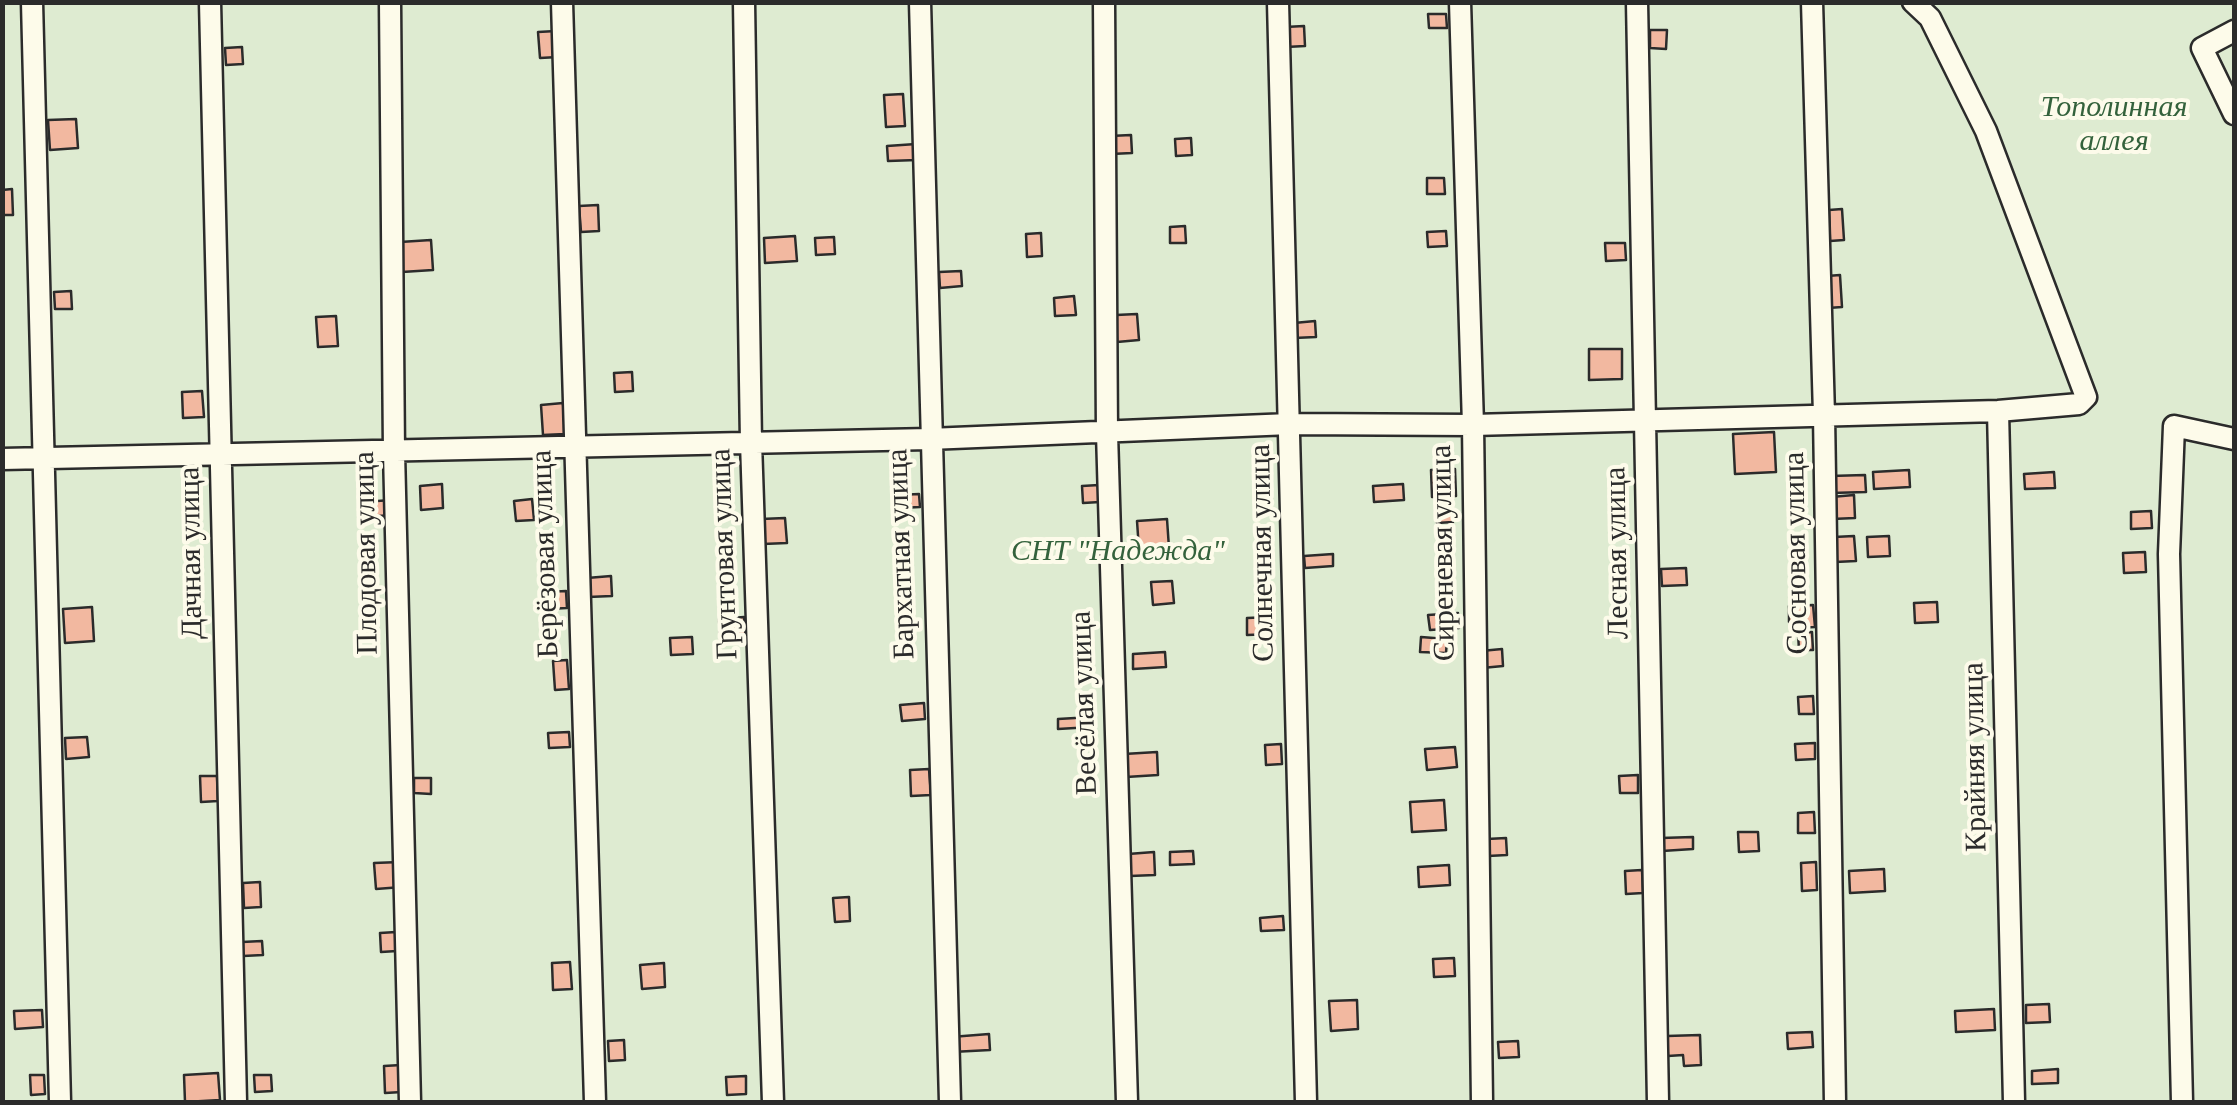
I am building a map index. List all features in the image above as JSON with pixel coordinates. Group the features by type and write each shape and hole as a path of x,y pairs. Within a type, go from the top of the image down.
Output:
{"street":[{"path":"32,2 60,1102"},
{"name":"Дачная улица","path":"210,2 236,1102"},
{"name":"Плодовая улица","path":"390,2 394,452 410,1102"},
{"name":"Берёзовая улица","path":"562,2 572,448 595,1102"},
{"name":"Грунтовая улица","path":"744,2 752,442 773,1102"},
{"name":"Бархатная улица","path":"920,2 950,1102"},
{"name":"Весёлая улица","path":"1104,2 1107,433 1127,1102"},
{"name":"Солнечная улица","path":"1278,2 1306,1102"},
{"name":"Сиреневая улица","path":"1460,2 1472,425 1482,1102"},
{"name":"Лесная улица","path":"1636,2 1658,1102"},
{"name":"Сосновая улица","path":"1812,2 1824,415 1835,1102"},
{"path":"2,459 929,439 1290,424 1472,425 1998,411 2079,404 2086,398 1986,132 1930,18 1913,2"},
{"path":"2234,31 2202,48 2234,114"},
{"name":"Крайняя улица","path":"1998,411 2014,1102"},
{"path":"2182,1102 2169,554 2174,426 2234,440"}],"green space":[{"name":"СНТ \"Надежда\"","path":"2,3 2234,3 2234,1102 3,1102"}],"building":[{"path":"1428,14 1446,14 1447,28 1429,28"},
{"path":"1304,26 1305,46 1286,47 1285,27"},
{"path":"1650,30 1667,30 1666,49 1650,48"},
{"path":"556,31 558,57 540,58 538,32"},
{"path":"242,47 243,64 226,65 225,48"},
{"path":"903,94 905,126 886,127 884,95"},
{"path":"76,119 78,148 50,150 48,120"},
{"path":"1131,135 1132,153 1111,154 1110,136"},
{"path":"1191,138 1192,155 1176,156 1175,139"},
{"path":"916,144 917,160 888,161 887,146"},
{"path":"1427,178 1444,178 1445,194 1427,194"},
{"path":"12,189 13,215 2,215 2,190"},
{"path":"598,205 599,231 581,232 579,206"},
{"path":"1842,209 1844,240 1830,241 1829,210"},
{"path":"1185,226 1186,243 1170,243 1170,227"},
{"path":"1446,231 1447,246 1428,247 1427,232"},
{"path":"1041,233 1042,256 1027,257 1026,234"},
{"path":"795,236 797,261 765,263 764,238"},
{"path":"834,237 835,254 816,255 815,238"},
{"path":"431,240 433,270 402,272 400,242"},
{"path":"1605,243 1625,243 1626,260 1606,261"},
{"path":"961,271 962,286 940,288 939,272"},
{"path":"1840,275 1842,307 1828,308 1827,276"},
{"path":"71,291 72,309 55,309 54,292"},
{"path":"1074,296 1076,315 1055,316 1054,298"},
{"path":"1137,314 1139,340 1117,342 1116,315"},
{"path":"336,316 338,346 318,347 316,317"},
{"path":"1315,321 1316,337 1294,338 1294,323"},
{"path":"1589,349 1622,349 1622,379 1589,380"},
{"path":"632,372 633,391 615,392 614,373"},
{"path":"202,391 204,417 183,418 182,392"},
{"path":"563,403 565,434 543,435 541,405"},
{"path":"1774,432 1776,472 1735,474 1733,434"},
{"path":"1455,469 1456,496 1432,497 1431,470"},
{"path":"1909,470 1910,487 1874,489 1873,472"},
{"path":"2054,472 2055,488 2025,489 2024,474"},
{"path":"1865,475 1866,492 1831,493 1830,476"},
{"path":"442,484 443,508 421,510 420,486"},
{"path":"1403,484 1404,500 1374,502 1373,486"},
{"path":"1099,485 1100,502 1083,503 1082,486"},
{"path":"919,494 920,507 900,508 899,495"},
{"path":"1854,495 1855,518 1832,519 1831,497"},
{"path":"532,499 534,520 516,521 514,501"},
{"path":"391,500 392,515 365,517 364,502"},
{"path":"1452,505 1453,522 1437,523 1436,506"},
{"path":"2151,511 2152,528 2131,529 2131,512"},
{"path":"785,518 787,543 763,544 761,519"},
{"path":"1167,519 1169,548 1139,550 1137,521"},
{"path":"1854,536 1856,561 1835,562 1834,537"},
{"path":"1889,536 1890,556 1868,557 1867,537"},
{"path":"2145,552 2146,572 2124,573 2123,553"},
{"path":"1333,554 1333,566 1305,568 1304,556"},
{"path":"1686,568 1687,585 1662,586 1661,569"},
{"path":"611,576 612,596 588,597 587,578"},
{"path":"1172,581 1174,603 1153,605 1151,582"},
{"path":"566,591 567,608 548,609 547,592"},
{"path":"1937,602 1938,622 1915,623 1914,603"},
{"path":"1813,605 1815,627 1796,628 1796,622 1789,622 1789,606"},
{"path":"92,607 94,641 65,643 63,609"},
{"path":"1458,613 1459,628 1430,630 1428,615"},
{"path":"744,617 746,643 720,644 719,619"},
{"path":"1271,617 1272,634 1247,635 1247,618"},
{"path":"1812,632 1813,650 1799,650 1798,633"},
{"path":"692,637 693,654 671,655 670,638"},
{"path":"1421,637 1447,639 1446,653 1420,652"},
{"path":"1502,649 1503,666 1482,668 1481,651"},
{"path":"1165,652 1166,667 1133,669 1133,654"},
{"path":"567,660 569,689 555,690 553,661"},
{"path":"1813,696 1814,714 1799,714 1798,697"},
{"path":"924,703 925,719 902,721 900,705"},
{"path":"1092,717 1092,727 1058,729 1058,719"},
{"path":"569,732 570,747 549,748 548,733"},
{"path":"87,737 89,757 66,759 65,738"},
{"path":"1815,743 1815,759 1796,760 1795,744"},
{"path":"1281,744 1282,764 1266,765 1265,745"},
{"path":"1455,747 1457,767 1427,770 1425,749"},
{"path":"1157,752 1158,775 1126,777 1124,754"},
{"path":"929,769 931,795 911,796 910,770"},
{"path":"1638,775 1638,793 1620,793 1619,776"},
{"path":"200,776 217,776 218,801 201,802"},
{"path":"414,778 431,778 431,794 414,793"},
{"path":"1444,800 1446,830 1412,832 1410,802"},
{"path":"1814,812 1815,833 1798,833 1798,813"},
{"path":"1738,832 1758,832 1759,851 1739,852"},
{"path":"1693,837 1693,849 1662,851 1661,838"},
{"path":"1506,838 1507,855 1488,856 1487,839"},
{"path":"1193,851 1194,864 1170,865 1170,852"},
{"path":"1154,852 1155,875 1130,876 1128,854"},
{"path":"400,862 402,887 376,889 374,863"},
{"path":"1816,862 1817,890 1802,891 1801,863"},
{"path":"1449,865 1450,885 1419,887 1418,867"},
{"path":"1884,869 1885,891 1850,893 1849,871"},
{"path":"1642,870 1643,893 1626,894 1625,871"},
{"path":"260,882 261,907 244,908 243,883"},
{"path":"849,897 850,921 835,922 833,898"},
{"path":"1283,916 1284,930 1261,931 1260,918"},
{"path":"396,932 397,951 381,952 380,933"},
{"path":"262,941 263,955 243,956 242,942"},
{"path":"1454,958 1455,976 1434,977 1433,959"},
{"path":"570,962 572,989 553,990 552,963"},
{"path":"664,963 665,987 642,989 640,965"},
{"path":"1357,1000 1358,1029 1331,1031 1329,1001"},
{"path":"2049,1004 2050,1022 2026,1023 2026,1005"},
{"path":"1994,1009 1995,1030 1956,1032 1955,1011"},
{"path":"42,1010 43,1027 15,1029 14,1011"},
{"path":"1812,1032 1813,1047 1788,1049 1787,1033"},
{"path":"989,1034 990,1050 952,1052 951,1037"},
{"path":"1700,1035 1701,1065 1684,1066 1683,1055 1668,1056 1667,1036"},
{"path":"624,1040 625,1060 609,1061 608,1041"},
{"path":"1518,1041 1519,1057 1499,1058 1498,1042"},
{"path":"401,1065 402,1092 385,1093 384,1066"},
{"path":"2058,1069 2058,1083 2032,1084 2032,1071"},
{"path":"218,1073 220,1100 185,1102 184,1075"},
{"path":"30,1075 44,1075 45,1094 31,1095"},
{"path":"254,1075 271,1075 272,1091 255,1092"},
{"path":"746,1076 746,1094 727,1095 726,1077"}],"park label":[{"name":"Тополинная аллея","path":"2114,125"}]}
